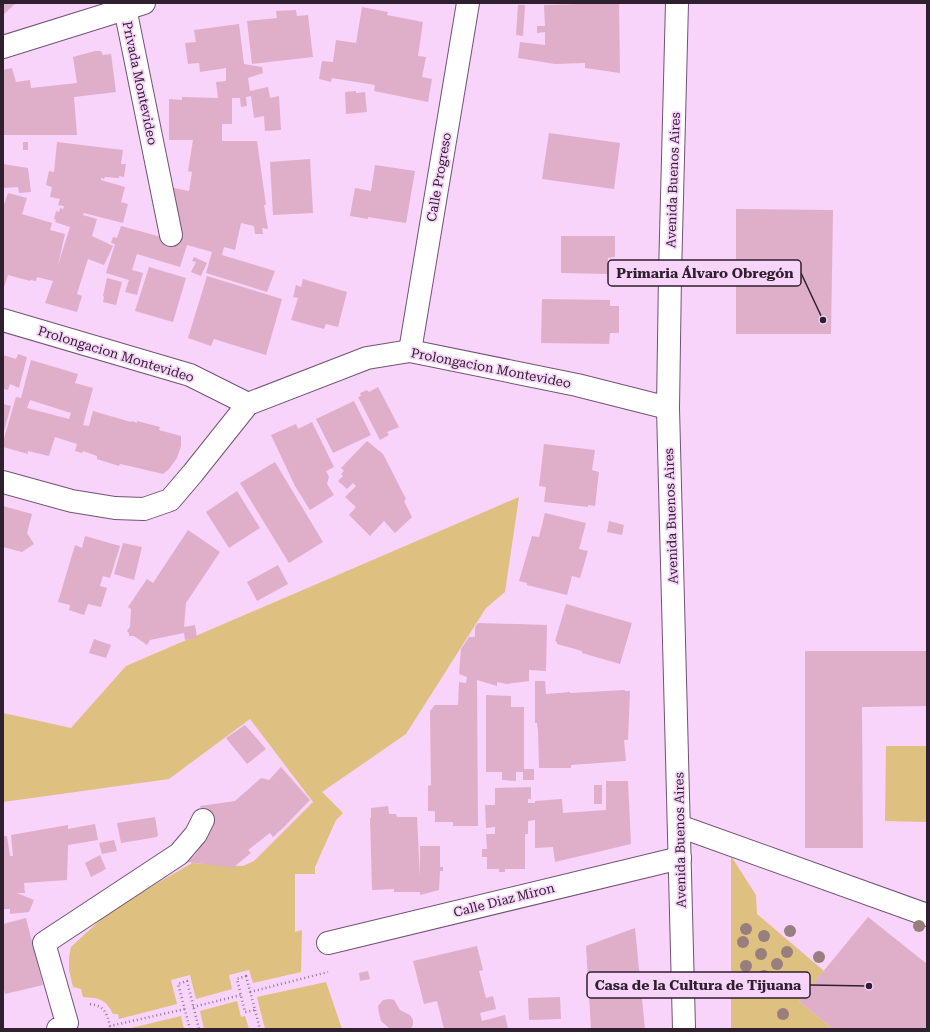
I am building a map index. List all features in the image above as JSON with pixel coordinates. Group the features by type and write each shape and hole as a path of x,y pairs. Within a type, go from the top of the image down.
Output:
{"street":[{"name":"Calle Progreso","path":"410,351 468,3"},
{"name":"Avenida Buenos Aires","path":"678,3 670,276 668,408 684,1029"},
{"name":"Privada Montevideo","path":"3,47 134,6 171,235"},
{"name":"Prolongacion Montevideo","path":"3,320 190,375 248,404 367,358 410,351 577,384 668,408"},
{"path":"3,482 72,501 115,508 144,509 170,500 248,404"},
{"path":"58,1029 67,1023 44,943 180,854 196,834 203,820"},
{"path":"679,826 927,915"},
{"name":"Calle Diaz Miron","path":"328,943 680,858"}],"path":[{"path":"255,1010 245,1012 237,979 246,976 255,1010 260,1029"},
{"path":"190,1029 178,984 187,982 199,1029"},
{"path":"193,1007 241,995"},
{"path":"88,1003 100,1006 103,1009 107,1014 110,1026 185,1009"}],"shaded area":[{"path":"519,497 505,592 486,608 406,734 322,792 343,813 336,820 315,867 315,874 295,874 295,932 302,930 301,972 253,983 249,970 229,975 232,989 196,999 190,975 171,980 177,1004 119,1019 118,1014 113,1014 105,1002 98,999 83,997 81,989 73,987 69,970 71,947 111,910 192,863 243,866 254,861 313,802 250,719 169,779 3,802 3,713 71,728 126,666"},
{"path":"886,746 927,746 927,822 885,821"},
{"path":"731,856 756,895 757,914 824,971 799,1001 833,1029 731,1029"},
{"path":"326,982 342,1029 265,1029 257,997"},
{"path":"237,1001 241,1017 245,1016 249,1029 204,1029 200,1011"},
{"path":"181,1016 184,1029 127,1029"}],"building":[{"path":"3,3 16,3 3,15"},
{"path":"619,3 620,73 585,68 585,63 555,64 518,58 520,42 545,45 545,32 537,33 537,26 545,26 544,5"},
{"path":"518,5 525,5 523,36 516,35"},
{"path":"362,7 388,12 387,15 423,22 418,56 426,57 422,77 432,79 428,102 374,91 375,85 332,78 331,82 319,79 322,61 333,62 336,40 356,43"},
{"path":"296,10 297,16 308,15 313,57 252,64 247,21 277,18 276,11"},
{"path":"239,24 244,64 262,67 263,73 248,78 250,91 268,87 270,98 279,96 281,130 265,131 264,116 254,118 251,96 246,97 247,106 241,107 240,98 232,98 232,124 222,124 222,141 257,141 268,229 262,228 263,234 255,234 254,226 241,223 235,250 224,247 222,255 275,271 267,292 206,273 212,252 187,245 180,267 137,254 132,270 143,273 137,295 125,292 129,280 106,273 115,244 111,243 113,237 117,238 121,226 176,241 169,187 189,191 192,172 188,171 193,140 169,140 169,99 182,100 182,97 218,98 216,82 226,81 226,68 200,72 199,63 188,64 185,43 196,42 194,30"},
{"path":"95,51 101,51 103,55 111,54 116,92 74,97 77,135 3,135 3,70 12,68 16,82 30,80 31,88 77,83 73,57"},
{"path":"356,91 356,93 365,92 367,112 346,114 345,92"},
{"path":"549,133 620,143 614,189 542,179"},
{"path":"23,142 28,142 28,150 23,150"},
{"path":"57,142 123,150 121,164 126,164 124,177 119,176 119,178 101,178 101,180 125,187 121,202 128,204 123,223 84,213 83,215 97,219 92,236 113,246 104,265 88,259 77,294 82,296 77,312 45,303 53,281 37,277 36,281 30,281 8,275 3,290 3,207 8,193 27,198 22,214 52,223 50,230 65,234 58,265 70,227 55,222 56,220 54,219 56,211 59,212 60,208 63,209 64,206 58,205 60,199 50,197 52,187 46,185 49,171 54,172"},
{"path":"310,159 313,213 273,215 270,162"},
{"path":"3,164 28,168 31,192 19,193 18,187 3,188"},
{"path":"375,165 415,171 406,223 368,217 368,219 350,216 355,188 371,191"},
{"path":"736,209 833,210 831,334 736,334"},
{"path":"561,236 615,236 615,257 608,258 608,274 561,273"},
{"path":"194,257 207,263 201,276 191,272 196,262 192,261"},
{"path":"149,267 186,278 173,322 135,311"},
{"path":"207,276 282,299 266,355 214,339 211,346 188,338"},
{"path":"107,278 122,282 116,305 103,302"},
{"path":"303,279 347,292 338,327 326,324 324,329 291,320 298,298 293,297 296,285 301,287"},
{"path":"542,299 610,300 610,306 619,306 619,333 610,333 609,344 541,343"},
{"path":"18,354 27,357 19,388 10,384 8,390 3,389 3,355 16,359"},
{"path":"31,360 78,374 75,383 93,388 83,425 89,426 93,411 131,422 137,423 137,421 160,427 159,430 181,436 181,446 177,458 169,469 163,474 120,464 119,466 97,459 97,456 83,451 82,453 75,451 77,444 55,437 49,456 28,451 28,454 3,447 3,442 16,397 21,398","holes":["30,400 71,413 69,419 27,408"]},
{"path":"378,387 399,427 387,432 389,435 380,440 358,397 361,396 360,393 367,390 369,392"},
{"path":"354,401 371,435 333,453 316,419"},
{"path":"3,404 11,406 3,435"},
{"path":"312,422 334,467 326,471 329,477 327,484 334,495 310,510 295,486 271,435 296,424 298,429"},
{"path":"367,441 383,454 406,499 404,501 412,517 395,533 384,521 370,536 349,515 356,507 345,497 356,486 353,483 347,489 338,481 343,476 341,474 344,471 341,468"},
{"path":"544,444 595,450 592,470 599,472 595,506 588,505 588,507 544,502 546,487 539,486"},
{"path":"275,462 323,542 289,563 240,483"},
{"path":"237,491 260,528 229,548 206,512"},
{"path":"3,506 32,514 27,533 34,544 22,552 3,547"},
{"path":"545,513 586,523 579,549 588,551 580,578 572,576 567,595 527,585 527,583 519,581 532,536 539,537"},
{"path":"609,521 624,525 622,535 607,532"},
{"path":"188,530 220,552 186,603 184,627 195,625 197,638 185,640 184,633 150,640 147,645 134,636 129,636 127,631 130,627 131,609 128,607 147,579 153,583"},
{"path":"85,536 120,546 110,578 103,576 100,586 107,588 101,607 88,604 84,615 69,610 70,605 58,602 75,545 82,548"},
{"path":"123,543 142,547 134,580 114,574"},
{"path":"278,565 288,584 257,601 247,582"},
{"path":"566,604 632,623 620,664 557,644 555,641"},
{"path":"478,623 547,625 546,671 529,670 529,681 507,684 497,682 497,686 477,680 478,826 453,826 453,822 435,822 435,811 428,811 428,786 431,785 430,711 435,705 458,705 459,682 466,683 467,677 459,674 461,649 469,637 475,637 475,627"},
{"path":"94,639 111,645 106,658 89,653"},
{"path":"805,651 927,651 927,706 862,707 863,848 805,848"},
{"path":"535,681 545,681 546,694 630,691 628,740 624,740 626,761 571,765 571,768 539,768 538,731 537,723 535,723"},
{"path":"486,695 511,696 511,707 524,707 524,769 534,769 534,780 523,780 523,772 516,772 516,781 502,780 502,772 486,772"},
{"path":"245,725 266,749 247,764 226,738"},
{"path":"281,767 310,800 284,827 273,837 270,833 248,850 251,853 235,866 236,868 187,862 195,855 209,834 200,806 235,801 261,778 269,780"},
{"path":"606,781 628,781 631,844 555,862 553,847 535,848 535,820 528,821 528,834 525,834 525,869 505,869 505,872 499,872 499,869 487,869 487,857 482,857 482,849 487,849 486,834 495,834 495,827 486,828 485,805 495,805 495,788 531,787 531,799 528,799 528,803 562,799 563,813 606,810"},
{"path":"594,785 602,785 602,804 594,804"},
{"path":"388,806 389,814 396,814 397,817 417,817 420,877 420,846 440,846 440,867 443,867 443,871 440,871 439,890 420,895 420,892 394,892 394,889 372,890 371,808"},
{"path":"155,817 157,837 121,843 117,823"},
{"path":"95,824 98,840 68,845 67,880 24,883 25,893 17,893 34,900 29,912 10,914 10,909 3,909 3,836 7,836 10,856 13,856 11,835 68,825 68,829"},
{"path":"114,840 117,851 102,854 99,843"},
{"path":"100,855 106,869 91,877 85,863"},
{"path":"868,917 927,964 927,1029 833,1029 799,1001"},
{"path":"26,918 43,985 5,994 3,986 3,924"},
{"path":"635,928 645,1029 591,1029 586,946"},
{"path":"477,946 483,970 479,971 486,998 493,996 496,1009 480,1013 482,1021 505,1015 508,1029 444,1029 437,1001 424,1004 413,961"},
{"path":"368,971 370,979 360,981 359,973"},
{"path":"560,997 561,1019 529,1020 528,998"},
{"path":"383,1000 394,1000 400,1010 410,1015 413,1020 411,1029 390,1029 381,1021 378,1006"}],"place":[{"name":"Primaria Álvaro Obregón","path":"823,320"},
{"name":"Casa de la Cultura de Tijuana","path":"869,986"}]}
